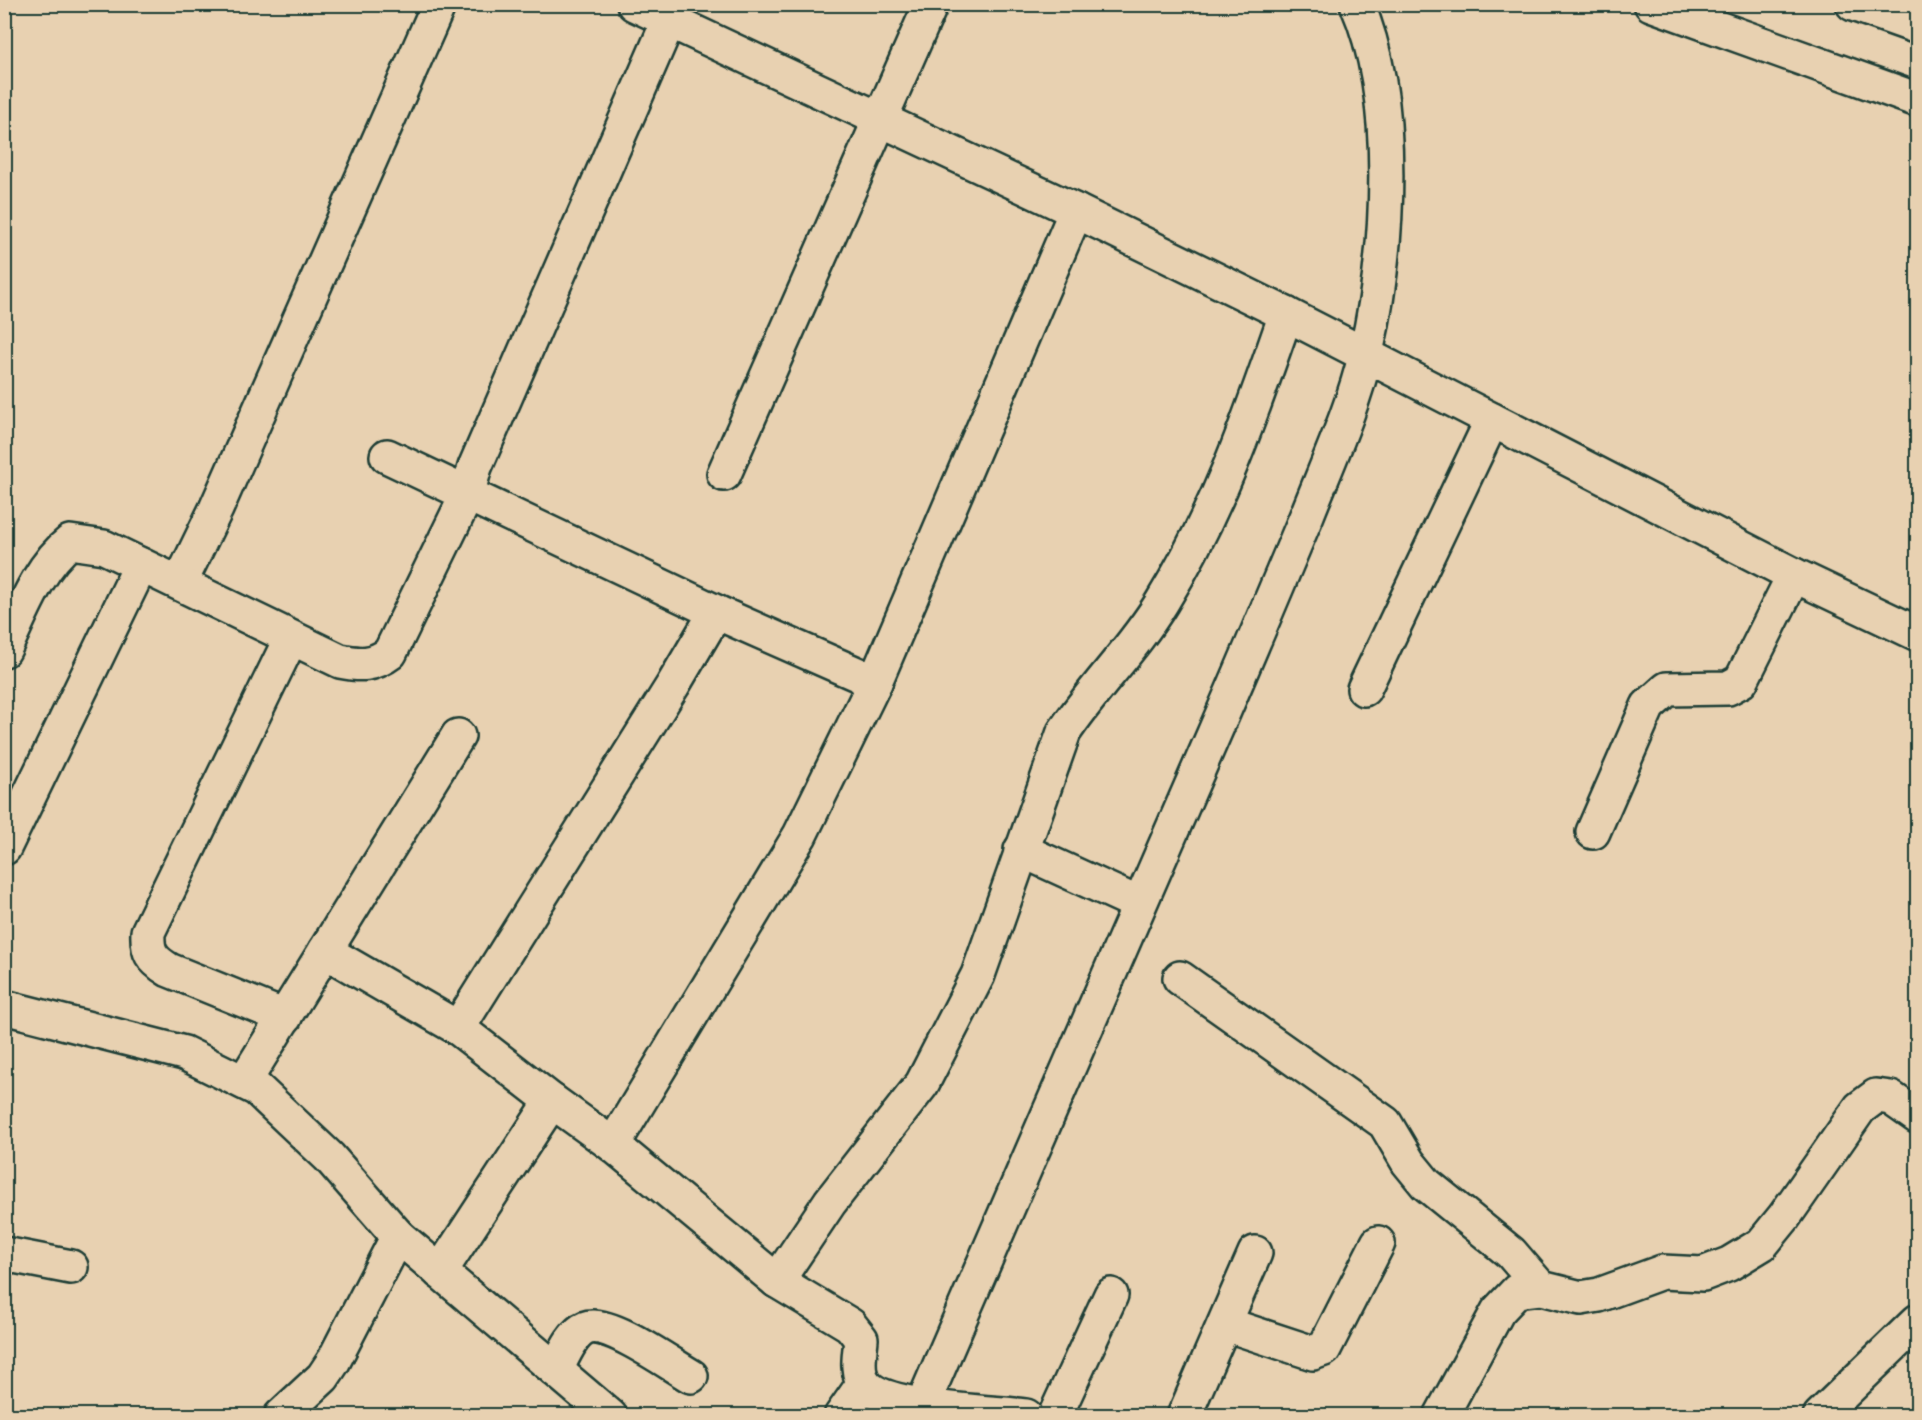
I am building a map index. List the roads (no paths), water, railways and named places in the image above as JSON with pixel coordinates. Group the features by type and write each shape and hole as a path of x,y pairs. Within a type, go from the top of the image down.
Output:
{"street":[{"path":"180,584 216,509 439,4"},
{"path":"634,4 672,13 880,121 1076,211 1286,314 1794,574 1917,634"},
{"path":"724,474 931,4"},
{"path":"923,1404 1263,621 1329,461 1365,353 1379,267 1386,170 1383,108 1375,63 1358,4"},
{"path":"1651,4 1917,100"},
{"path":"1853,4 1917,27"},
{"path":"4,650 30,595 58,552 70,542 104,547 340,661 363,665 379,662 390,653 467,495 475,467 672,13"},
{"path":"613,1145 800,835 875,682 1076,211"},
{"path":"777,1281 830,1202 922,1084 978,975 1064,732 1085,700 1162,603 1212,511 1235,460 1286,314"},
{"path":"1364,689 1492,420"},
{"path":"387,456 716,612 875,682"},
{"path":"4,848 141,564"},
{"path":"1593,832 1648,706 1667,689 1728,688 1741,681 1794,574"},
{"path":"458,1028 673,685 716,612"},
{"path":"285,1017 169,970 153,960 147,950 148,932 291,638"},
{"path":"244,1082 458,736"},
{"path":"1021,850 1139,904"},
{"path":"325,951 458,1028 613,1145 777,1281 850,1325 861,1339 858,1365 864,1383 890,1399 1026,1416"},
{"path":"1180,978 1385,1123 1407,1162 1426,1184 1511,1253 1541,1288"},
{"path":"4,1007 184,1053 257,1089 329,1157 398,1236 610,1416"},
{"path":"1441,1416 1498,1311 1517,1291 1541,1288 1581,1298 1599,1295 1662,1272 1703,1274 1730,1264 1762,1244 1784,1217 1860,1108 1876,1096 1891,1098 1917,1116"},
{"path":"440,1272 552,1101"},
{"path":"297,1411 333,1362 398,1236"},
{"path":"1225,1324 1313,1353 1324,1349 1378,1243"},
{"path":"1184,1416 1255,1253"},
{"path":"4,1254 71,1267"},
{"path":"1055,1416 1111,1295"},
{"path":"1820,1416 1917,1321"},
{"path":"556,1370 576,1335 587,1328 600,1327 614,1332 691,1376"},
{"path":"841,1416 864,1383"}]}
